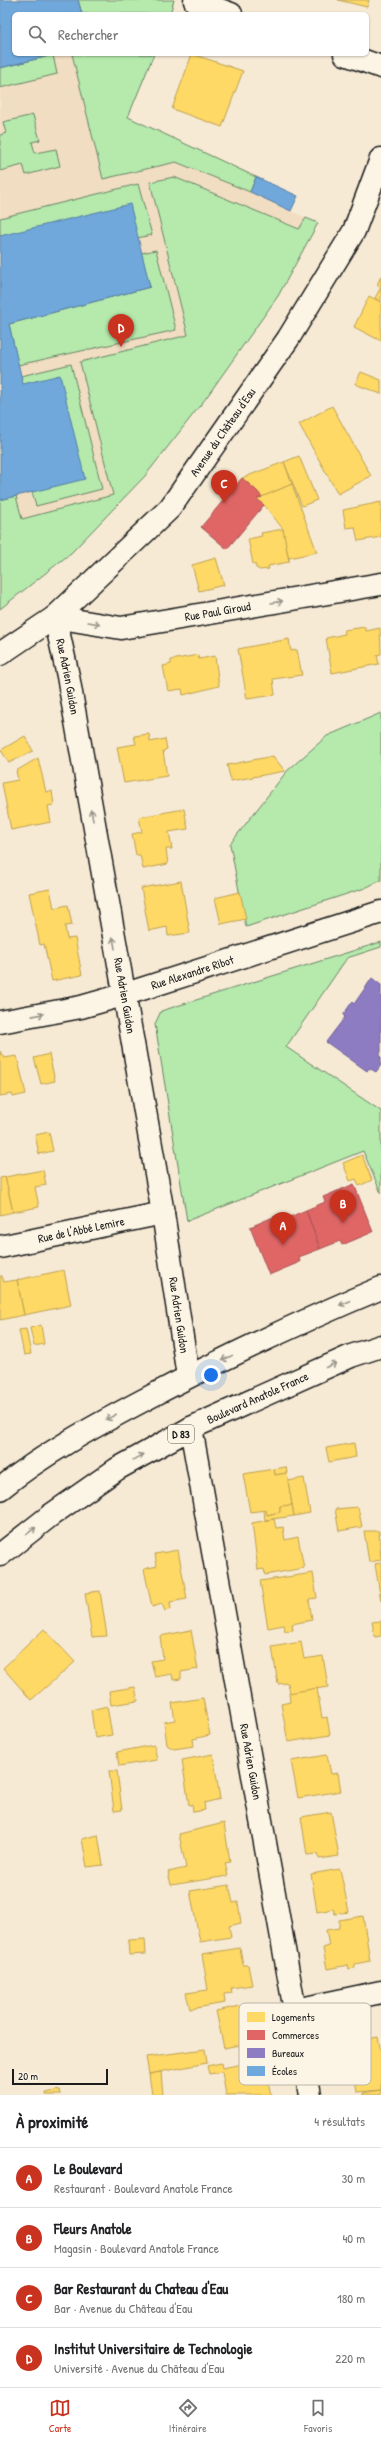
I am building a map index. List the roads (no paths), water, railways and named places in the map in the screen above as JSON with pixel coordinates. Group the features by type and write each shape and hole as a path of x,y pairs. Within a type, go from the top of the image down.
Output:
{"street":[{"path":"195,1 226,12"},
{"path":"351,56 381,66"},
{"name":"Avenue du Château d'Eau","path":"0,654 55,617 170,508 288,339 350,238 381,159"},
{"name":"Rue Paul Giroud","path":"55,617 121,628 381,584"},
{"name":"Rue Adrien Guidon","path":"55,617 69,684 123,995 163,1213 188,1376"},
{"name":"Rue Alexandre Ribot","path":"0,1022 82,1007 381,912"},
{"name":"Rue de l'Abbé Lemire","path":"0,1247 163,1213"},
{"path":"0,1489 91,1428 188,1376 314,1316 381,1288"},
{"name":"Boulevard Anatole France","path":"0,1555 51,1515 117,1469 191,1428 351,1356 381,1346"},
{"name":"Rue Adrien Guidon","path":"191,1428 295,2003"},
{"path":"329,2003 381,1992"},
{"name":"Rue Adrien Guidon","path":"308,2085 310,2095"}],"place":[{"name":"Institut Universitaire de Technologie","path":"121,347"},
{"name":"Bar Restaurant du Chateau d'Eau","path":"224,503"},
{"name":"Fleurs Anatole","path":"343,1223"},
{"name":"Le Boulevard","path":"283,1245"}]}
